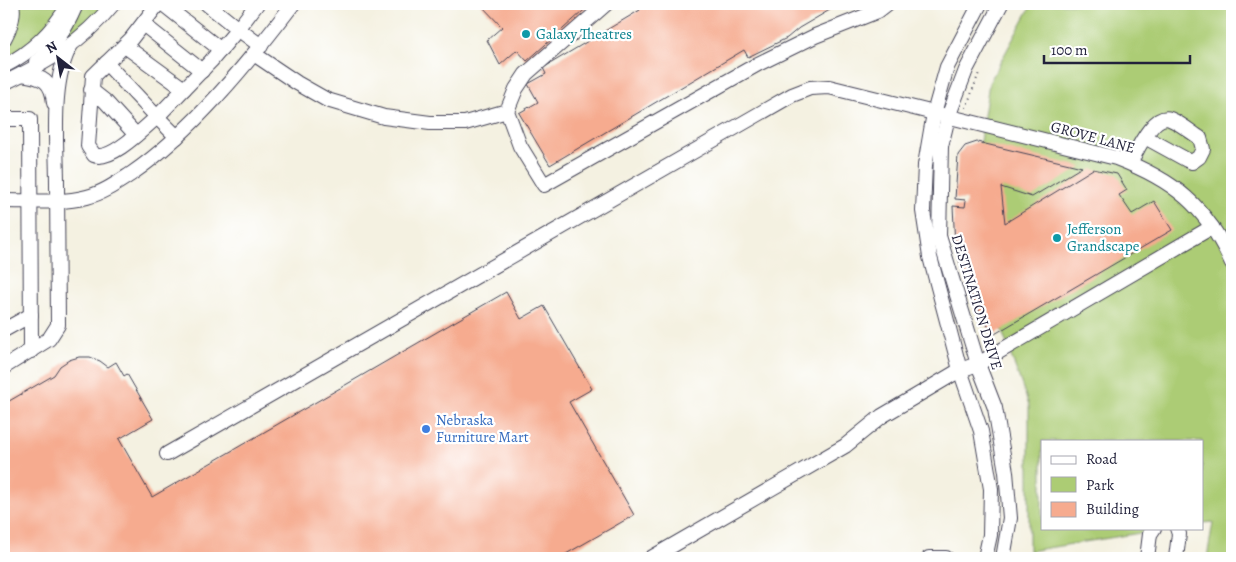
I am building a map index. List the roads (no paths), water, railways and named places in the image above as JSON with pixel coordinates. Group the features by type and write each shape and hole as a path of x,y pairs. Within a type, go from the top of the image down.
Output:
{"street":[{"path":"4,39 10,27 14,9 12,4"},
{"path":"4,66 24,54 47,36 69,4"},
{"path":"22,74 56,42 77,4"},
{"path":"4,83 54,57 71,45 103,16 113,4"},
{"path":"158,4 125,46 93,76 88,146 94,155 104,156 115,151 157,117 221,50 257,4"},
{"path":"163,4 221,50"},
{"path":"207,4 238,29 258,50 297,83 327,100 384,117 430,123 465,123 507,111"},
{"path":"4,201 57,201 88,197 104,191 150,161 177,137 258,50 293,4"},
{"path":"606,4 526,74 516,89 507,111 520,146 544,185 758,64 815,36 878,11 887,4"},
{"name":"DESTINATION DRIVE","path":"980,4 946,67 934,113 925,165 923,211 930,257 960,370 981,431 991,489 990,535 985,558"},
{"name":"DESTINATION DRIVE","path":"1001,4 966,70 948,117 941,146 939,236 978,364 995,408 1006,472 1010,518 1003,558"},
{"path":"143,24 202,71"},
{"path":"56,125 60,75 64,57 71,45"},
{"path":"125,46 184,89"},
{"path":"106,62 177,137"},
{"path":"4,367 49,339 58,325 56,125 53,91 47,83 37,76 22,74"},
{"name":"GROVE LANE","path":"167,454 792,95 810,88 829,87 1116,158 1144,168 1168,183 1191,201 1212,227 1232,263"},
{"path":"91,90 105,101 136,135"},
{"path":"4,119 30,119 31,351"},
{"path":"1130,163 1145,137"},
{"path":"651,558 845,446 882,416 960,370 978,364 1212,227"},
{"path":"4,330 31,315"},
{"path":"1147,558 1150,534 1153,530"},
{"path":"1176,558 1179,534 1178,530"},
{"path":"929,558 946,558"}],"place":[{"name":"Galaxy Theatres","path":"526,34"},
{"name":"Jefferson Grandscape","path":"1057,238"},
{"name":"Nebraska Furniture Mart","path":"426,429"}]}
